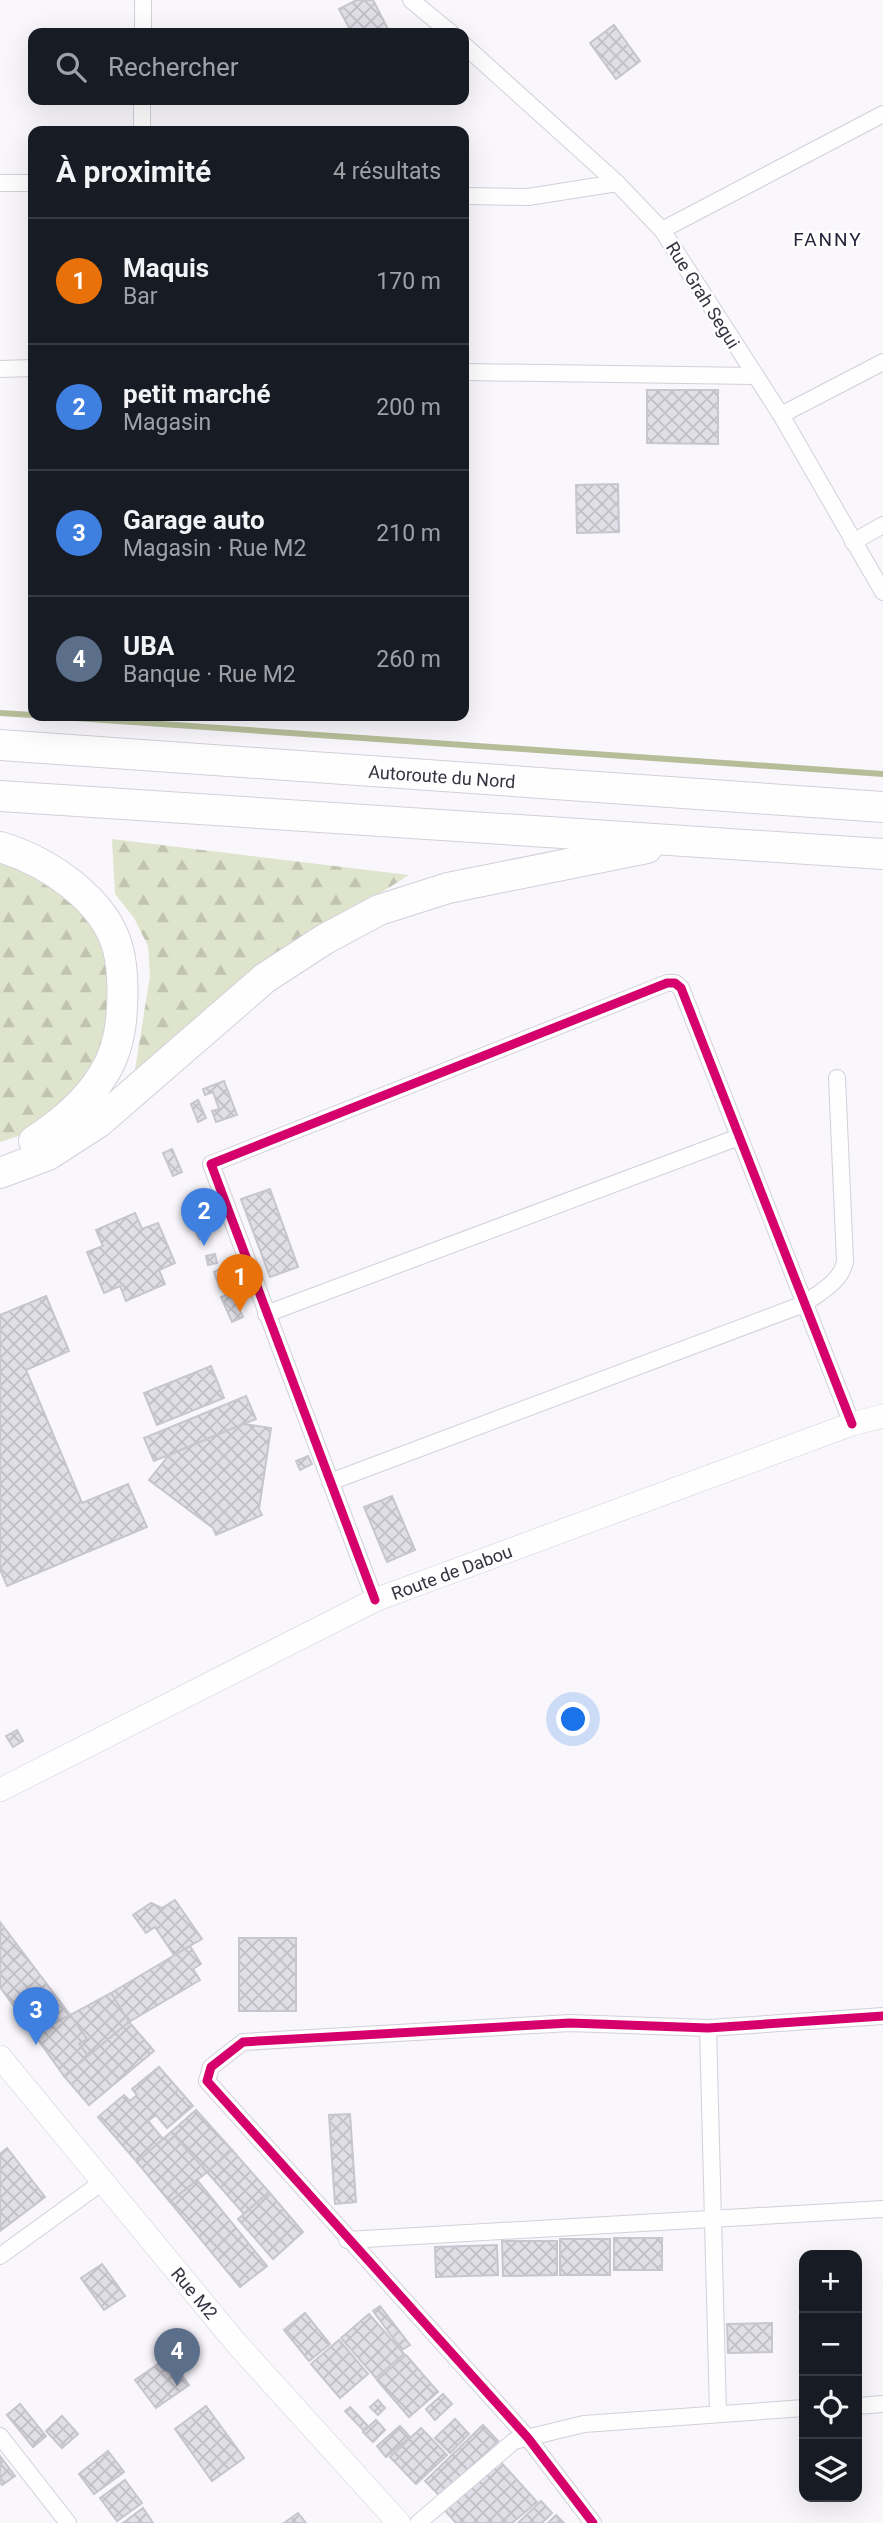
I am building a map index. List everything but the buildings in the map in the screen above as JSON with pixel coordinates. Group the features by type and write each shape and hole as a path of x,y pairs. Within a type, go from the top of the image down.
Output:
{"highway":[{"name":"Autoroute du Nord","path":"0,745 883,807"},
{"path":"0,796 883,854"},
{"path":"0,1173 48,1155 99,1122 265,978 325,939 379,910 448,888 699,840"},
{"path":"0,847 19,853 56,874 88,901 104,919 118,948 123,987 121,1024 115,1049 104,1074 64,1121 32,1142 0,1154"}],"street":[{"path":"143,0 143,28"},
{"path":"411,0 445,28"},
{"name":"Rue Grah Segui","path":"469,50 617,183 662,230 781,415 883,592"},
{"path":"142,105 142,126"},
{"path":"662,230 883,114"},
{"path":"0,183 28,183"},
{"path":"469,196 528,197 617,183"},
{"path":"781,415 883,362"},
{"path":"0,369 28,368"},
{"path":"469,372 754,376"},
{"path":"853,542 883,525"},
{"path":"375,1600 211,1169 214,1161 667,983 676,983 681,988 852,1424"},
{"path":"330,1482 804,1304 844,1272 837,1078"},
{"path":"266,1314 739,1137"},
{"name":"Route de Dabou","path":"0,1790 375,1600 852,1424 883,1416"},
{"path":"593,2523 528,2438 347,2240 207,2081 211,2067 243,2042 570,2023 708,2028 883,2016"},
{"path":"708,2028 718,2413"},
{"name":"Rue M2","path":"0,2057 101,2183 237,2344 399,2523"},
{"path":"0,2256 101,2183"},
{"path":"347,2240 883,2208"},
{"path":"862,2406 883,2404"},
{"path":"418,2523 504,2448 528,2438 584,2424 799,2408"},
{"path":"0,2436 68,2523"}],"green space":[{"path":"112,839 409,875 307,939 134,1076 150,976 148,946 134,918 115,894"},
{"path":"0,858 78,900 112,952 115,1026 92,1075 25,1134 0,1142"}],"waterway":[{"path":"0,713 28,715"},
{"path":"118,721 883,774"}],"cycle path":[{"path":"375,1600 211,1164 667,983 675,983 681,988 852,1424"},
{"path":"593,2523 528,2438 207,2081 211,2067 243,2042 570,2023 708,2028 883,2016"}],"place":[{"name":"petit marché","path":"204,1246"},
{"name":"Maquis","path":"240,1312"},
{"name":"Garage auto","path":"36,2045"},
{"name":"UBA","path":"177,2386"}],"district":[{"name":"FANNY","path":"828,239"}]}
